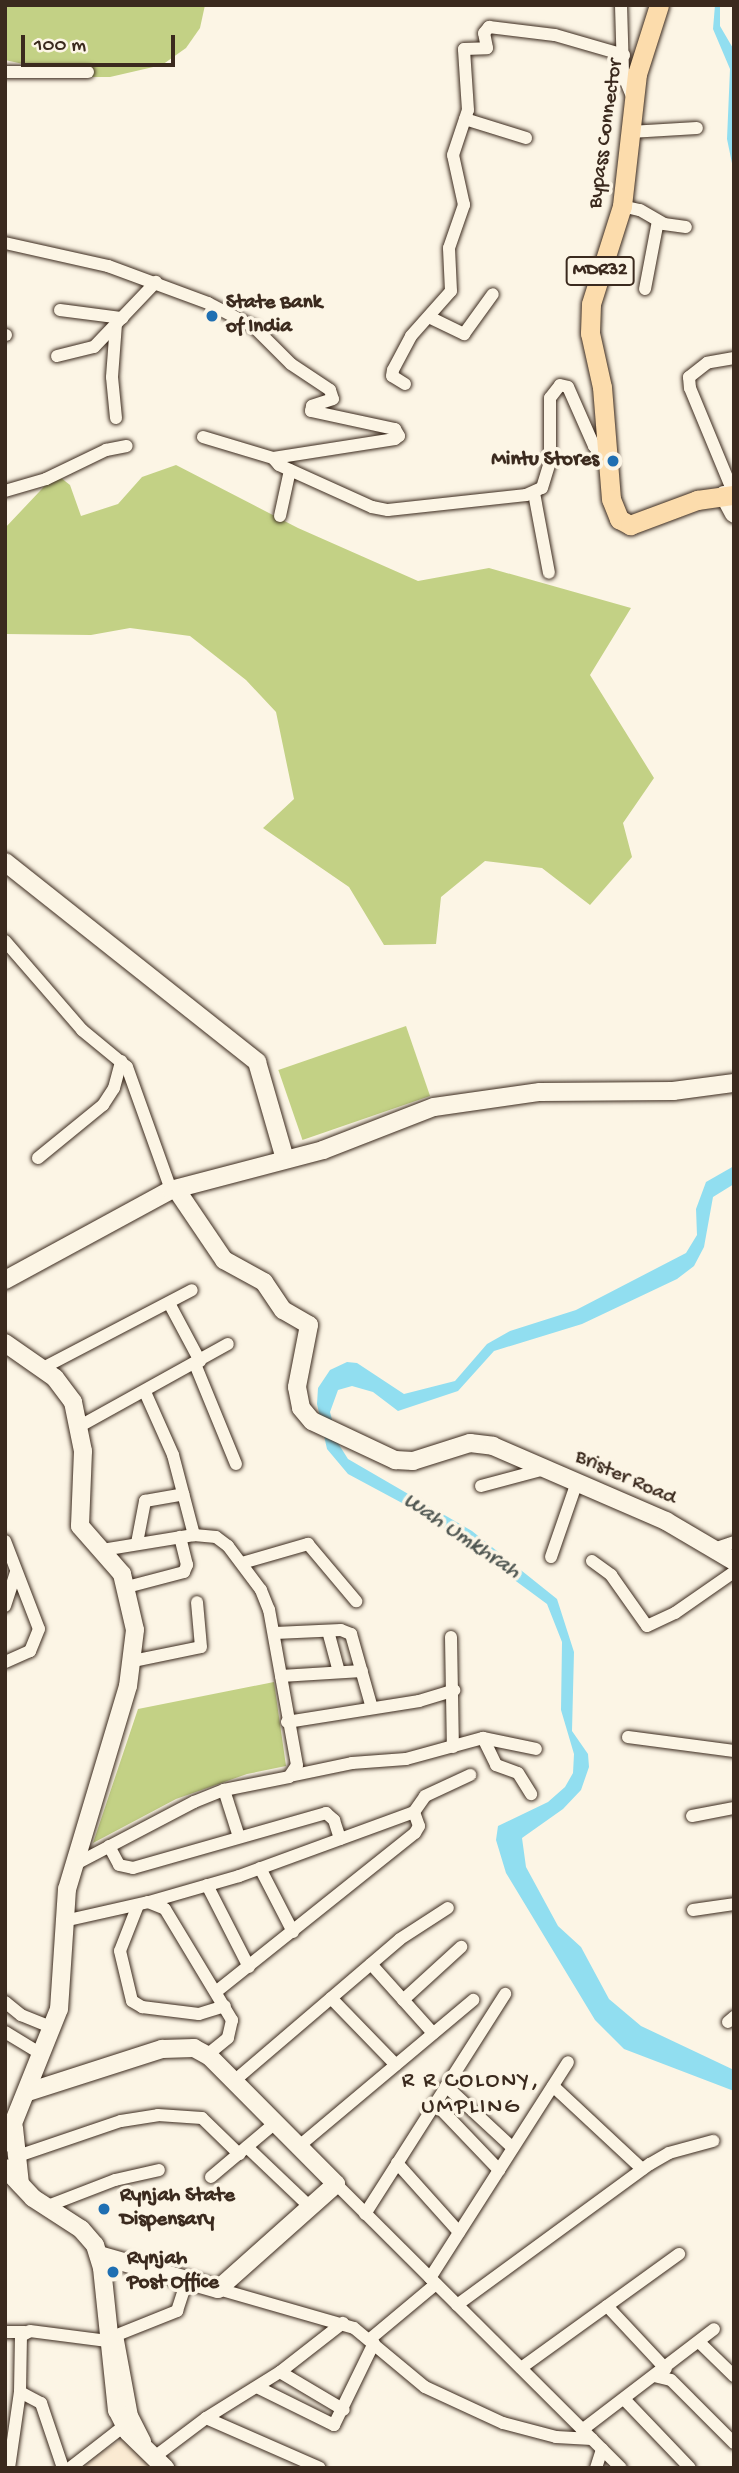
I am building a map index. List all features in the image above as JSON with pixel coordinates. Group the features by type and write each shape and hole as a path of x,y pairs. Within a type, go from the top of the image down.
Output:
{"main road":[{"name":"Bypass Connector","path":"659,5 641,55 633,99 622,206 595,286 590,319 602,387 607,462 615,514 623,523 644,522 697,500 731,494"}],"street":[{"path":"621,5 624,82 633,99"},
{"path":"405,384 392,376 393,370 411,337 431,318 451,291 449,248 464,205 454,142 465,119 468,100 461,55 470,47 487,48 485,29 555,35 624,55"},
{"path":"5,72 88,72"},
{"path":"465,119 526,138"},
{"path":"630,132 697,128"},
{"path":"622,206 640,209 658,221 686,227"},
{"path":"645,289 658,221"},
{"path":"5,243 156,282 254,327 291,364 330,390 333,399 312,406 311,411 395,429 400,436 273,458"},
{"path":"57,356 94,347 156,282"},
{"path":"431,318 464,334 493,294"},
{"path":"60,310 119,321"},
{"path":"116,418 113,366 119,321"},
{"path":"734,358 707,363 689,377 690,387 731,494 734,514"},
{"path":"203,437 273,458 290,470 388,510 534,493 548,474 550,398 557,386 568,387 594,446 607,462"},
{"path":"5,491 127,446"},
{"path":"280,516 290,470"},
{"path":"534,493 549,573"},
{"path":"5,862 257,1062 285,1159"},
{"path":"5,942 82,1030 121,1061 133,1076 174,1190"},
{"path":"38,1158 103,1105 114,1088 121,1061"},
{"path":"5,1280 174,1190 285,1159 462,1101 540,1092 673,1091 734,1083"},
{"name":"Brister Road","path":"174,1190 224,1260 264,1282 284,1310 309,1325 298,1399 312,1421 395,1460 413,1461 470,1443 493,1446 666,1521 734,1562"},
{"path":"41,1369 192,1290"},
{"path":"169,1303 197,1363 236,1464"},
{"path":"5,1343 65,1389 80,1426 80,1526 102,1550 127,1587 135,1630 132,1661 72,1866 64,1921 61,1992 53,2028 14,2126 9,2156 21,2187 45,2207 84,2232 99,2255 114,2399 124,2426 158,2460"},
{"path":"80,1426 228,1344"},
{"path":"145,1392 173,1455 194,1535"},
{"path":"481,1486 545,1469"},
{"path":"551,1557 577,1482"},
{"path":"137,1543 145,1501 183,1494"},
{"path":"102,1550 194,1535 222,1540 242,1563 261,1590 275,1633 287,1722 297,1765 289,1777"},
{"path":"127,1587 184,1572 187,1565 180,1537"},
{"path":"5,1541 39,1638 23,1657 5,1662"},
{"path":"714,1549 734,1542"},
{"path":"242,1563 308,1544 356,1601"},
{"path":"592,1561 617,1582 647,1626 675,1613 734,1572"},
{"path":"5,1606 16,1573"},
{"path":"132,1661 201,1647 197,1602"},
{"path":"275,1633 328,1631 351,1634 372,1708"},
{"path":"328,1631 339,1672"},
{"path":"451,1637 453,1747"},
{"path":"281,1676 362,1671"},
{"path":"287,1722 372,1708 454,1690"},
{"path":"628,1737 734,1751"},
{"path":"72,1866 224,1790 352,1763 406,1759 483,1738 536,1749"},
{"path":"483,1738 496,1765 518,1773 531,1794"},
{"path":"64,1921 143,1904 260,1868 414,1812 430,1793 470,1775"},
{"path":"224,1790 239,1837"},
{"path":"692,1816 734,1808"},
{"path":"217,1991 415,1833 419,1826 414,1812"},
{"path":"110,1846 119,1865 133,1868 326,1813 334,1820 340,1839"},
{"path":"260,1868 293,1932"},
{"path":"207,1885 249,1967"},
{"path":"143,1904 170,1915 225,2006 232,2032 207,2055"},
{"path":"143,1904 120,1951 132,2001 142,2007 198,2014 225,2006"},
{"path":"693,1910 734,1905"},
{"path":"233,2081 412,1930 448,1908"},
{"path":"403,2000 461,1947"},
{"path":"371,1964 433,2033"},
{"path":"365,2214 505,1994"},
{"path":"331,1998 396,2065"},
{"path":"298,2147 473,2000"},
{"path":"5,2002 21,2015 53,2028"},
{"path":"5,2032 43,2055"},
{"path":"28,2092 162,2049 184,2047 207,2055 621,2468"},
{"path":"257,2387 330,2424 337,2423 372,2341 433,2281 459,2232 568,2062"},
{"path":"446,2086 513,2148"},
{"path":"553,2086 642,2169"},
{"path":"435,2103 499,2170"},
{"path":"9,2156 121,2121 158,2115 202,2118 310,2207"},
{"path":"211,2177 274,2124"},
{"path":"457,2305 642,2169 669,2153 713,2141"},
{"path":"397,2163 459,2232"},
{"path":"45,2207 116,2180 159,2170"},
{"path":"218,2289 336,2185"},
{"path":"521,2368 678,2254"},
{"path":"99,2255 343,2323 372,2341 441,2396 526,2431 592,2440"},
{"path":"158,2460 140,2435 132,2416 116,2340 120,2332 177,2311 187,2280"},
{"path":"607,2306 666,2369"},
{"path":"158,2460 206,2418 280,2372 343,2323"},
{"path":"582,2430 666,2369 714,2329"},
{"path":"5,2332 107,2341"},
{"path":"9,2468 10,2435 20,2392 20,2342 24,2332"},
{"path":"699,2342 734,2376"},
{"path":"280,2372 344,2410"},
{"path":"654,2376 671,2380 734,2443"},
{"path":"20,2392 41,2403 64,2468"},
{"path":"624,2399 690,2468"},
{"path":"206,2418 320,2468"},
{"path":"70,2468 124,2426"},
{"path":"596,2468 602,2449"},
{"path":"286,2468 291,2453"}],"shaded area":[{"path":"124,2438 154,2468 83,2468 98,2454"}],"green space":[{"path":"5,5 205,5 200,28 186,48 162,65 110,77 82,77 5,60"},
{"path":"176,465 298,528 418,581 489,568 631,608 590,675 654,778 623,823 632,857 590,905 542,868 485,861 441,897 436,944 384,945 349,887 263,828 294,799 276,712 246,680 190,636 130,628 91,635 5,634 5,528 56,474 70,485 81,516 118,504 142,477"},
{"path":"406,1026 430,1096 302,1140 278,1070"},
{"path":"274,1682 286,1766 247,1774 176,1799 93,1843 138,1709"}],"water":[{"path":"715,5 720,5 720,26 734,50 734,173 727,139 730,69 713,29"},
{"name":"Wah Umkhrah","path":"734,1166 734,1184 713,1197 704,1247 694,1266 677,1279 582,1324 494,1351 458,1391 398,1411 373,1392 352,1386 338,1390 330,1412 338,1443 348,1459 472,1531 557,1599 574,1652 572,1731 588,1754 589,1767 581,1790 563,1809 522,1838 526,1867 558,1926 581,1947 609,1999 641,2026 734,2070 734,2091 624,2049 595,2020 506,1873 496,1840 498,1826 548,1802 565,1787 573,1773 574,1754 561,1710 562,1642 547,1604 430,1518 348,1474 327,1449 317,1404 318,1388 330,1370 347,1362 357,1363 404,1394 455,1381 487,1344 510,1331 576,1310 686,1253 697,1235 696,1209 706,1182"}],"place":[{"name":"State Bank of India","path":"212,316"},
{"name":"Mintu Stores","path":"613,461"},
{"name":"Rynjah State Dispensary","path":"104,2209"},
{"name":"Rynjah Post Office","path":"113,2272"}],"district":[{"name":"R R COLONY, UMPLING","path":"471,2095"}]}
